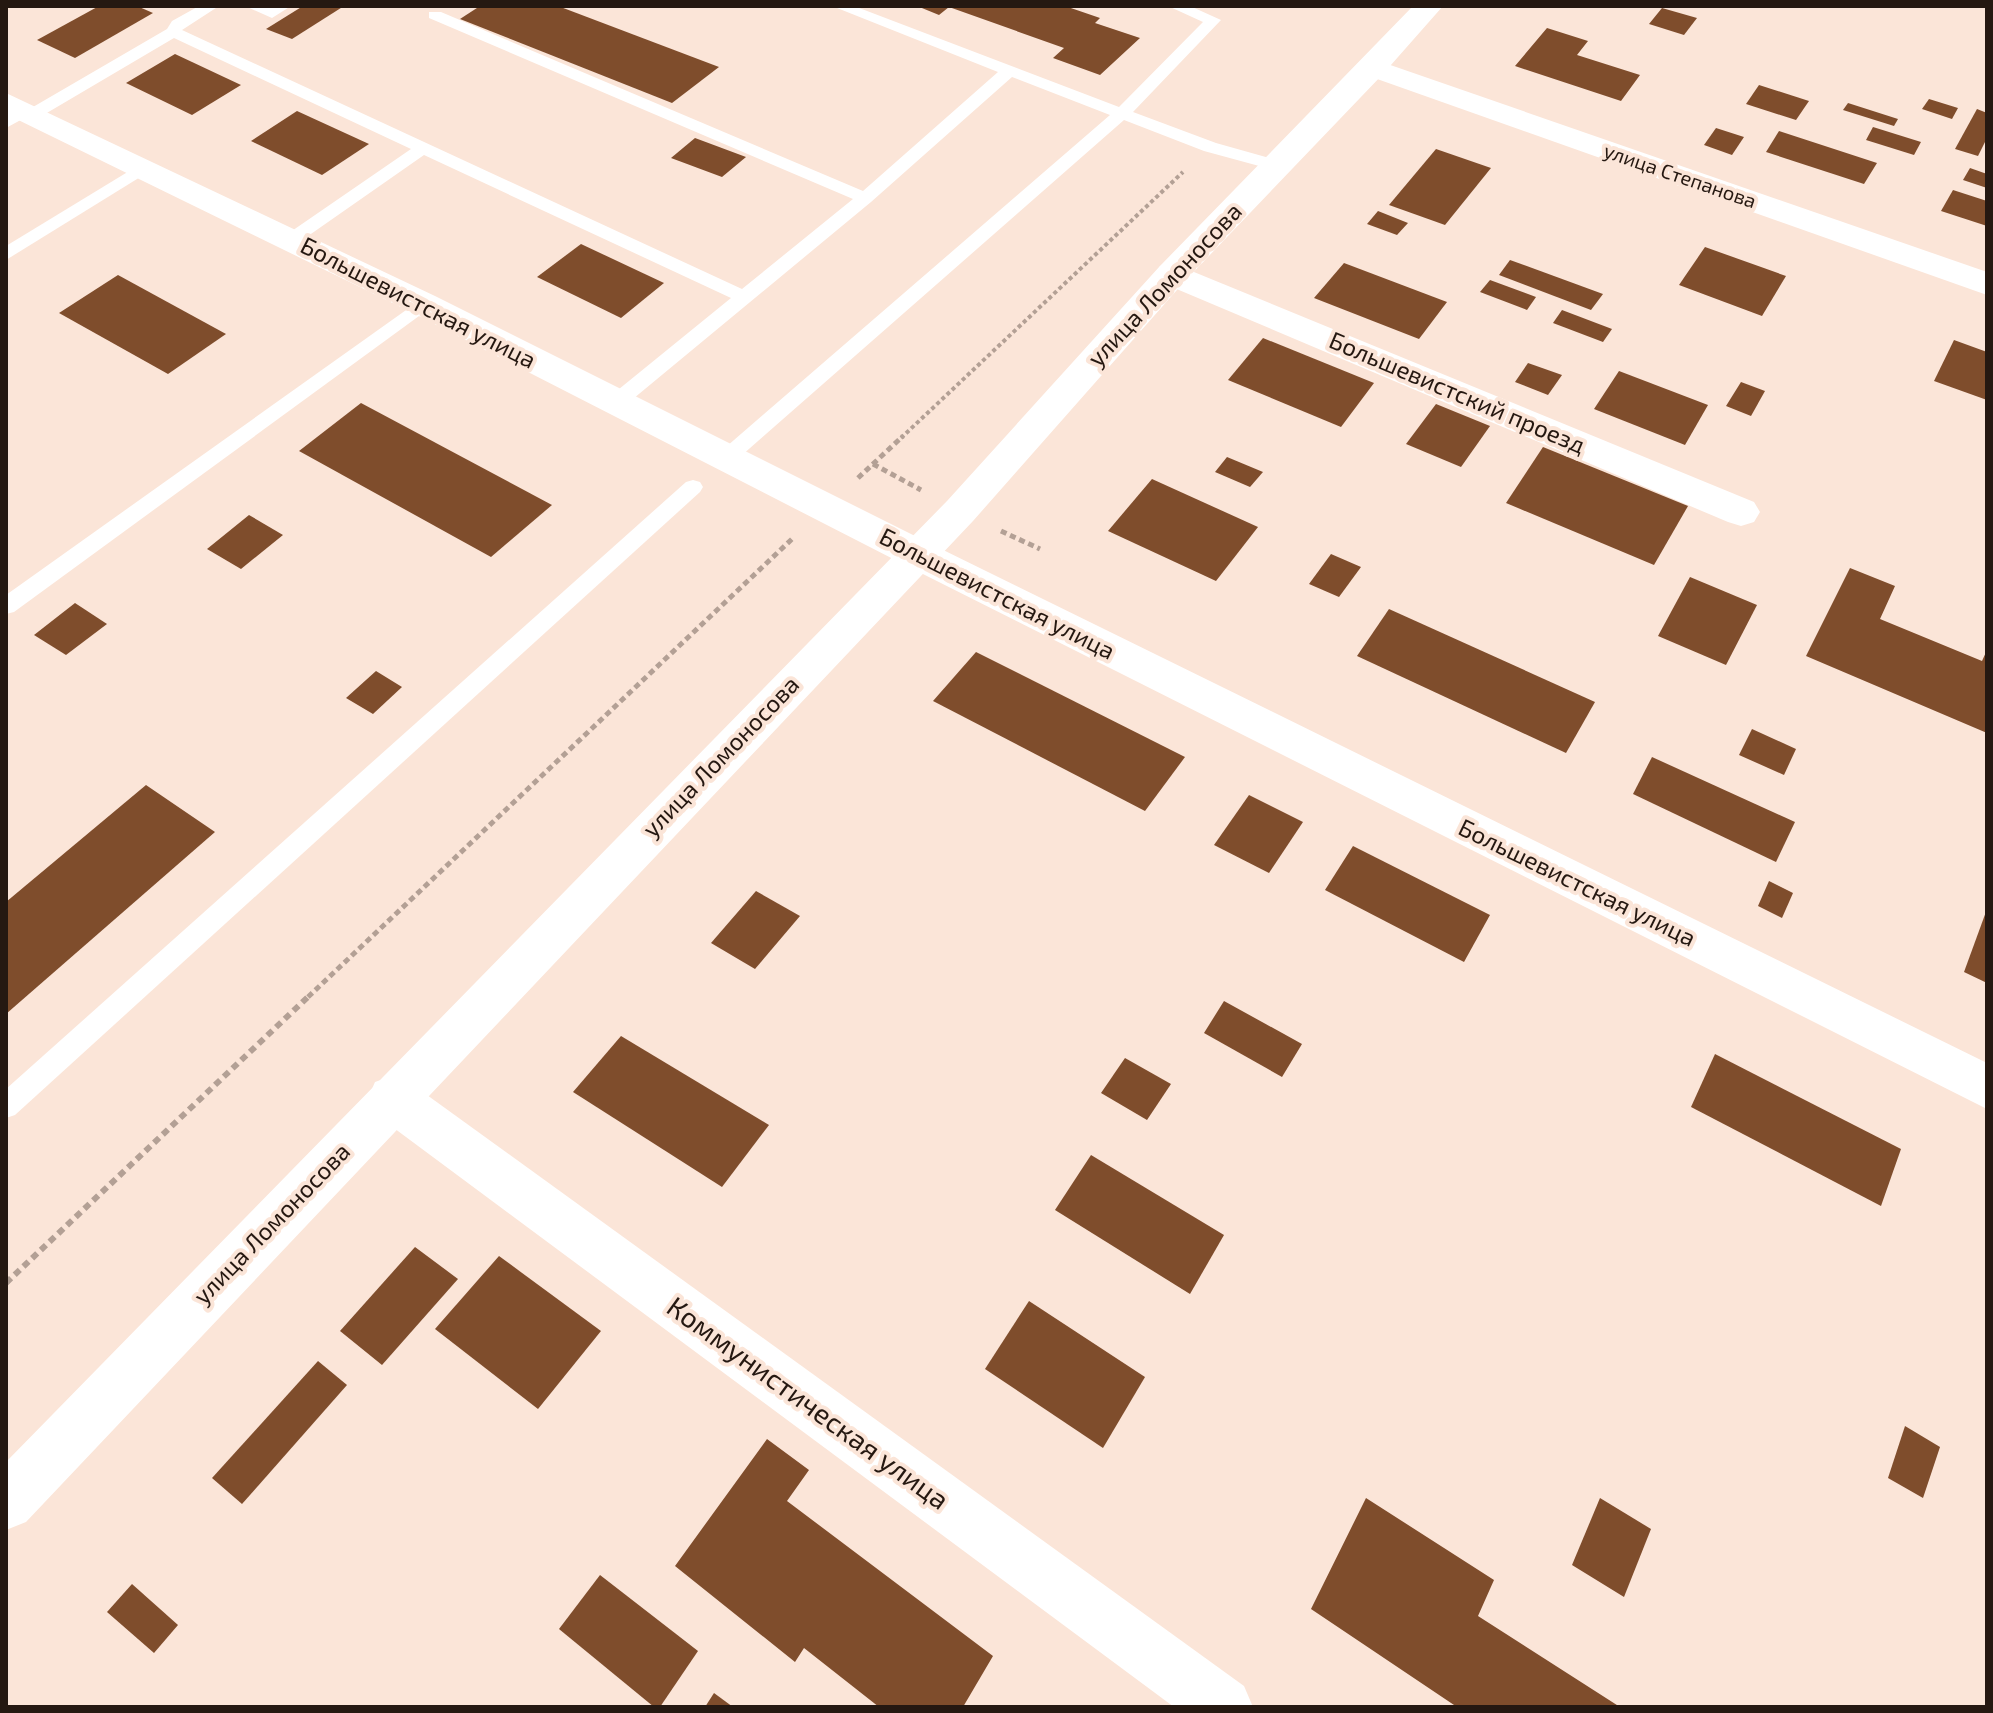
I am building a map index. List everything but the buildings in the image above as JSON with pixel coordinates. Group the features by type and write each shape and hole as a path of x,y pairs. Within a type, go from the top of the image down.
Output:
{"street":[{"name":"улица Ломоносова","path":"6,1502 970,499 1172,274 1373,68 1429,6"},
{"name":"улица Степанова","path":"1373,68 1987,284"},
{"name":"Большевистская улица","path":"18,112 144,167 292,239 1987,1087"},
{"name":"Большевистский проезд","path":"1172,274 1741,512"},
{"name":"Коммунистическая улица","path":"392,1098 1223,1707"}],"lane":[{"path":"18,112 173,32 178,24 211,6"},
{"path":"253,6 272,13 283,6"},
{"path":"840,6 1210,147 1278,166"},
{"path":"726,458 1123,112 1213,20 1176,6"},
{"path":"435,15 865,198"},
{"path":"173,32 741,296"},
{"path":"615,403 741,296 865,198 1008,72"},
{"path":"292,239 424,148"},
{"path":"6,254 144,167"},
{"path":"6,606 423,304"},
{"path":"6,1106 693,487"}],"path":[{"path":"6,1283 1210,147"}]}
